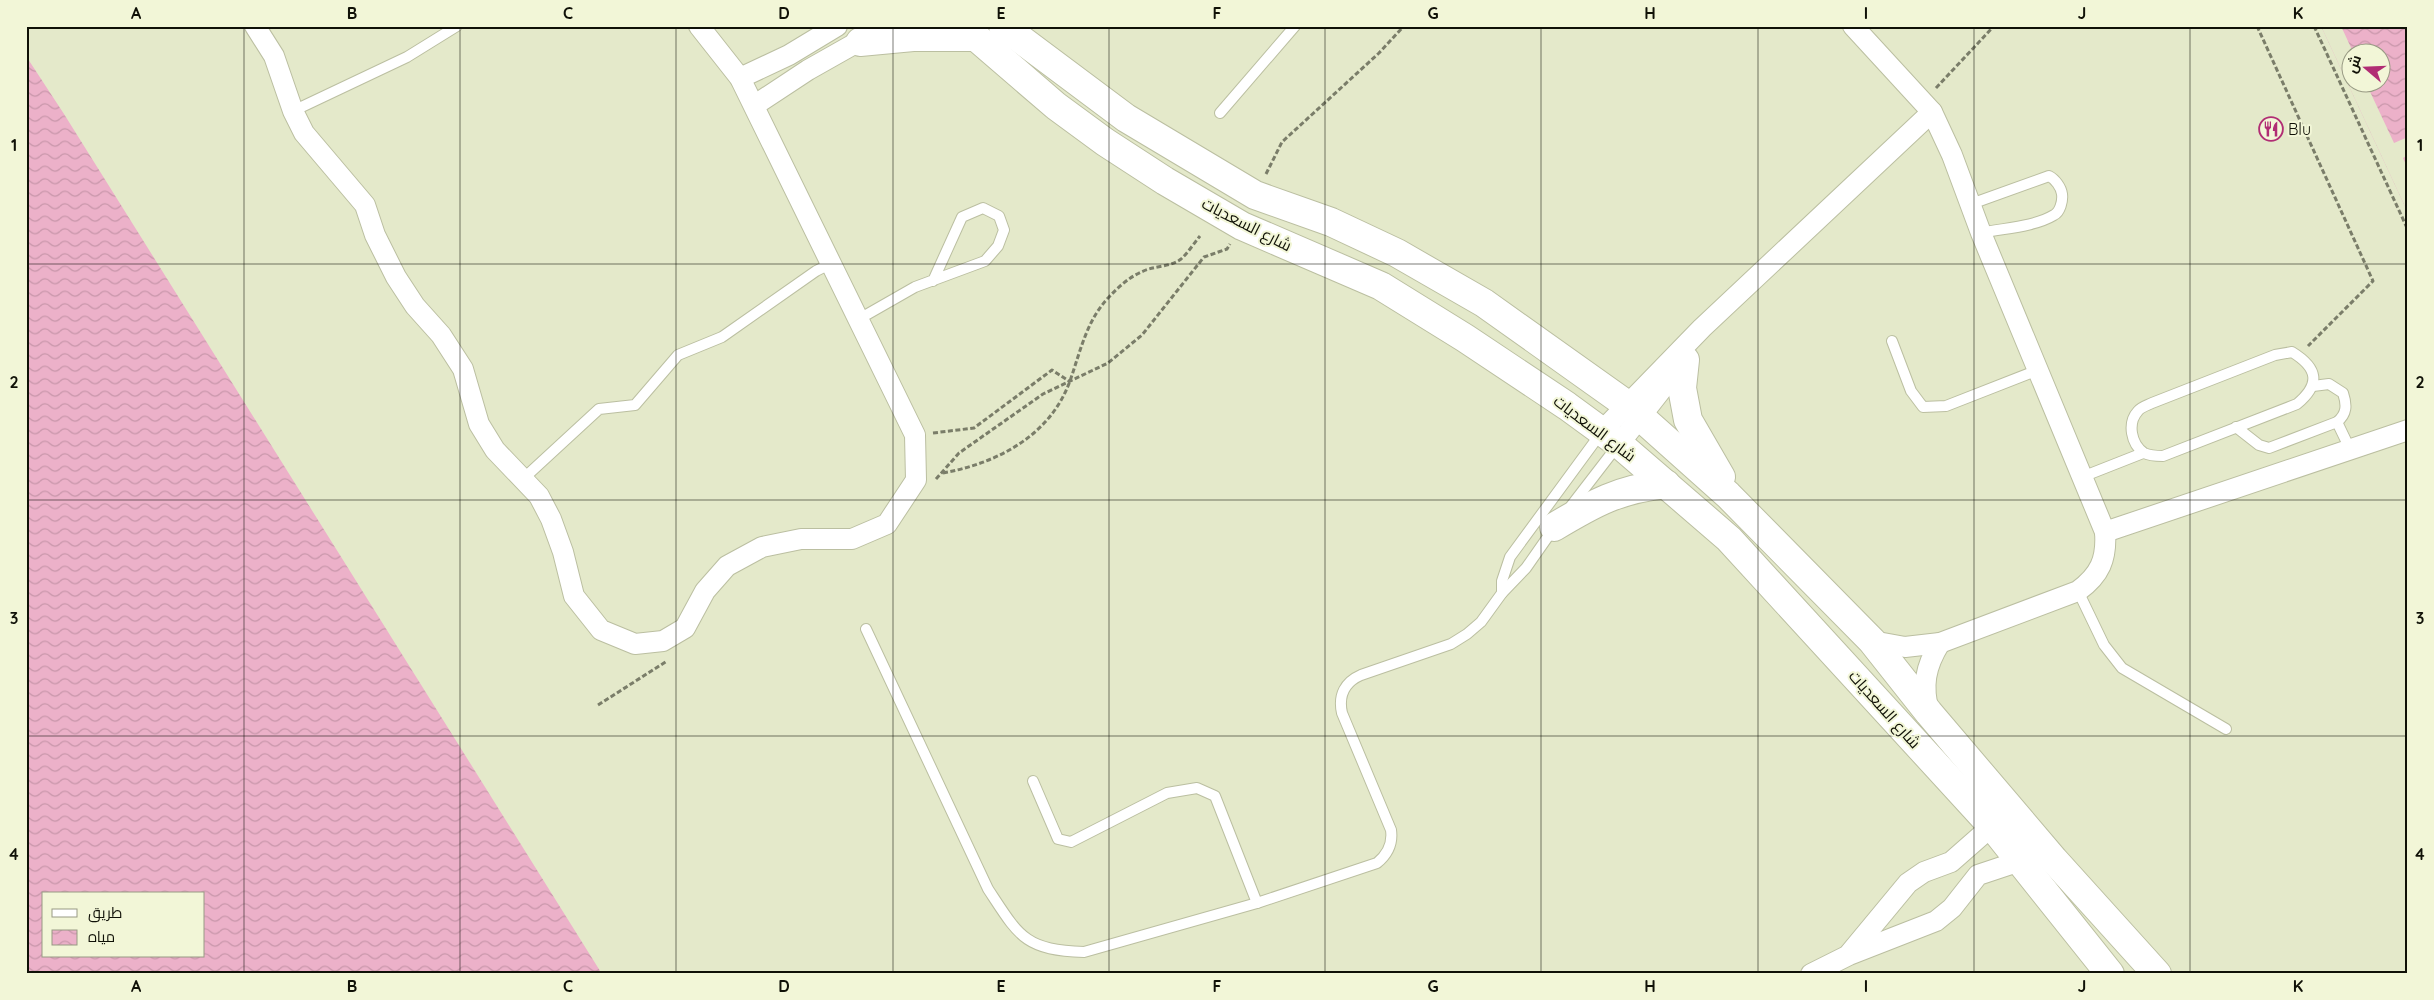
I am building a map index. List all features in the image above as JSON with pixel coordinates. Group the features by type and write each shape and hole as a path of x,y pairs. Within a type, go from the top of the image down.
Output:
{"street":[{"path":"255,26 274,56 293,111 304,133 365,205 375,235 396,277 415,306 441,335 463,369 479,424 495,450 539,496 551,518 574,596 601,630 635,644 663,641 685,628 705,591 727,566 762,547 801,539 852,539 888,524 916,480 915,434 740,78 699,26"},
{"path":"740,78 789,55 837,26"},
{"path":"754,105 808,70 860,42 884,26"},
{"name":"شارع السعديات","path":"1003,26 1030,38 1126,118 1256,195 1331,222 1397,253 1484,303 1633,410 1728,495 1872,640 1929,713 2054,860 2157,974"},
{"path":"1853,26 1927,107 1952,155 1981,232 2105,532 2106,550 2102,567 2091,582 2078,591 1940,643 1905,648 1872,640"},
{"path":"860,42 969,32"},
{"name":"شارع السعديات","path":"969,32 1056,106 1105,142 1165,181 1242,226 1381,286 1465,338 1611,437 1729,539 1992,826 2110,974"},
{"path":"1611,437 1702,328 1769,267 1927,107"},
{"path":"1633,410 1739,306 1769,267"},
{"path":"1685,360 1682,388 1688,420 1720,476 1728,495"},
{"path":"2105,532 2408,430"},
{"path":"1554,527 1589,506 1616,493 1640,487 1666,484"},
{"path":"1929,713 1924,695 1925,677 1930,659 1940,643"},
{"path":"1849,955 1908,883 1924,872 1942,866 1960,856 1992,826"},
{"path":"1811,974 1849,955 1936,921 1952,908 1978,875 2015,855 2025,846 2035,848 2054,860"}],"lane":[{"path":"293,111 407,57 457,26"},
{"path":"1220,113 1295,26"},
{"path":"1970,204 2048,176 2054,179 2062,193 2061,208 2056,215 2028,224 1981,232"},
{"path":"859,319 915,287 933,281 985,261 998,246 1004,230 999,216 983,208 962,217 933,281"},
{"path":"524,479 599,409 635,405 678,355 722,337 816,271 832,263"},
{"path":"1892,341 1911,391 1923,407 1946,406 2038,370"},
{"path":"2292,352 2307,361 2314,376 2313,386 2307,396 2297,404 2163,456 2153,456 2143,452 2133,441 2131,425 2138,411 2152,403 2275,354 2292,352"},
{"path":"2236,427 2259,445 2269,448 2337,422 2344,417 2346,410 2343,394 2329,384 2313,386"},
{"path":"2337,422 2350,449"},
{"path":"866,629 988,889 1009,920 1030,942 1054,951 1084,952 1257,903 1377,863 1383,858 1391,845 1391,830 1342,713 1340,704 1344,688 1348,682 1361,675 1459,639 1481,622 1502,593 1526,568 1611,437"},
{"path":"1502,593 1502,581 1510,557 1611,437"},
{"path":"2082,477 2143,452"},
{"path":"2078,591 2104,646 2122,668 2226,729"},
{"path":"1033,781 1058,839 1071,842 1167,793 1197,788 1215,796 1257,903"}],"path":[{"path":"1256,195 1282,142 1379,53 1404,26"},
{"path":"1927,107 1994,26"},
{"path":"2257,26 2373,281 2298,356"},
{"path":"2314,26 2408,230"},
{"path":"942,473 971,468 998,458 1020,445 1041,426 1058,403 1070,381 1089,323 1107,299 1123,282 1146,270 1181,259 1200,236"},
{"path":"915,434 974,428 1052,370 1070,381"}],"water":[{"path":"2321,26 2408,26 2408,213 2352,92 2392,92 2392,42 2342,42 2342,71"},
{"path":"26,56 64,114 602,974 26,974"}],"pier":[{"path":"2321,26 2341,26 2348,42 2342,42 2342,71"},
{"path":"2352,92 2370,92 2394,143 2408,137 2408,155 2403,158 2408,169 2408,213"}],"place":[{"name":"Blu","path":"2271,129"}]}
